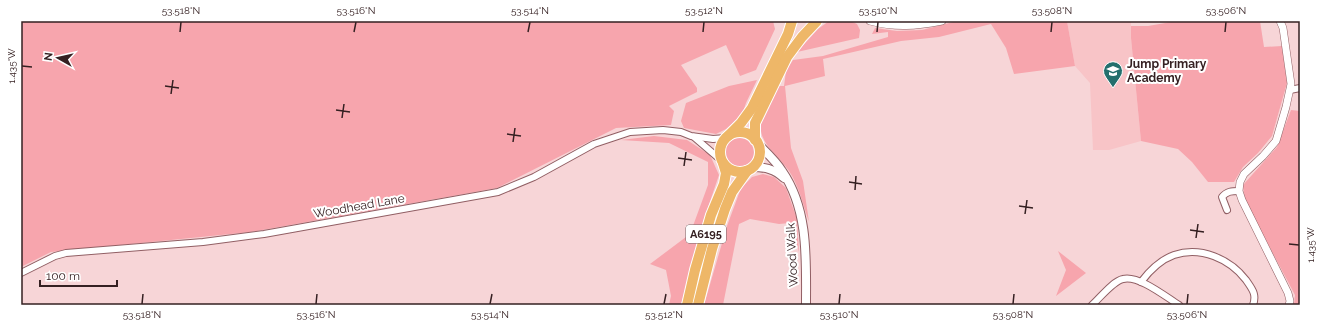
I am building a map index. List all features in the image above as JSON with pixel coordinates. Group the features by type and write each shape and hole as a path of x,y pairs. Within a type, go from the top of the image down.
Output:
{"highway":[{"name":"A6195","path":"687,305 695,270 711,215 724,184 726,173 720,151 723,142 741,123 752,108 788,34 792,21"},
{"name":"A6195","path":"698,305 712,249 725,209 732,192 750,169 756,164 760,154 756,142 755,129 758,117 787,57 802,37 817,21"},
{"path":"727,137 733,134 745,133 756,142"},
{"path":"722,162 734,171 740,172 750,169"}],"main road":[{"name":"Wood Walk","path":"756,142 782,170 797,200 803,224 806,265 806,305"},
{"name":"Wood Walk","path":"750,169 768,168 776,171 789,182"}],"street":[{"path":"870,21 887,26 920,26 942,21"},
{"path":"1280,21 1283,28 1291,84 1290,90 1276,141 1244,174 1240,182 1239,191 1288,293 1290,301 1289,305"},
{"path":"1290,90 1300,88"},
{"name":"Woodhead Lane","path":"21,273 54,256 66,253 203,242 264,234 498,192 534,176 594,144 630,132 663,130 681,132 692,136 713,139 727,137"},
{"name":"Woodhead Lane","path":"692,136 722,162"},
{"path":"1227,210 1222,197 1230,192 1239,191"},
{"path":"1141,282 1155,265 1174,255 1195,252 1207,254 1218,257 1239,271 1253,290 1255,295 1254,305"},
{"path":"1096,304 1115,284 1123,279 1133,279 1141,282 1180,305"}],"shaded area":[{"path":"21,21 773,21 775,29 756,70 740,76 726,45 681,65 697,88 697,92 669,106 674,111 671,125 616,128 497,188 251,232 51,252 21,267"},
{"path":"829,21 850,21 857,24 860,30 859,38 797,52 818,29"},
{"path":"957,21 1067,21 1075,66 1014,74 1006,48 991,24 939,37 901,41 823,59 825,76 785,86 791,148 803,181 809,222 798,189 789,171 768,147 761,131 762,120 766,108 778,86 784,86 786,71 793,60 823,56 888,37 888,32 872,34 875,28 897,31 922,30"},
{"name":"Jump Primary Academy","path":"1067,21 1131,21 1131,38 1141,141 1109,150 1093,150 1090,83 1075,66"},
{"path":"1177,21 1260,21 1264,47 1282,46 1287,83 1272,136 1258,153 1243,167 1234,182 1208,182 1192,162 1178,149 1141,141 1131,26 1148,26"},
{"path":"757,80 742,115 726,129 716,134 684,128 681,121 686,103 729,86"},
{"path":"1291,110 1300,111 1300,305 1294,304 1295,295 1245,201 1243,185 1277,147"},
{"path":"654,136 687,140 710,155 719,175 704,219 681,305 669,305 671,296 666,270 650,264 690,234 708,185 708,162 669,143 621,140"},
{"path":"739,138 745,139 753,147 753,159 745,167 739,168 733,167 725,159 724,153 725,147 733,139"},
{"path":"763,174 774,177 786,188 797,219 799,252 790,223 779,224 750,219 739,224 723,305 704,305 727,226 741,188 752,177"},
{"path":"1058,251 1086,273 1056,296 1066,270"}],"place":[{"name":"Jump Primary Academy","path":"1113,88"}]}
